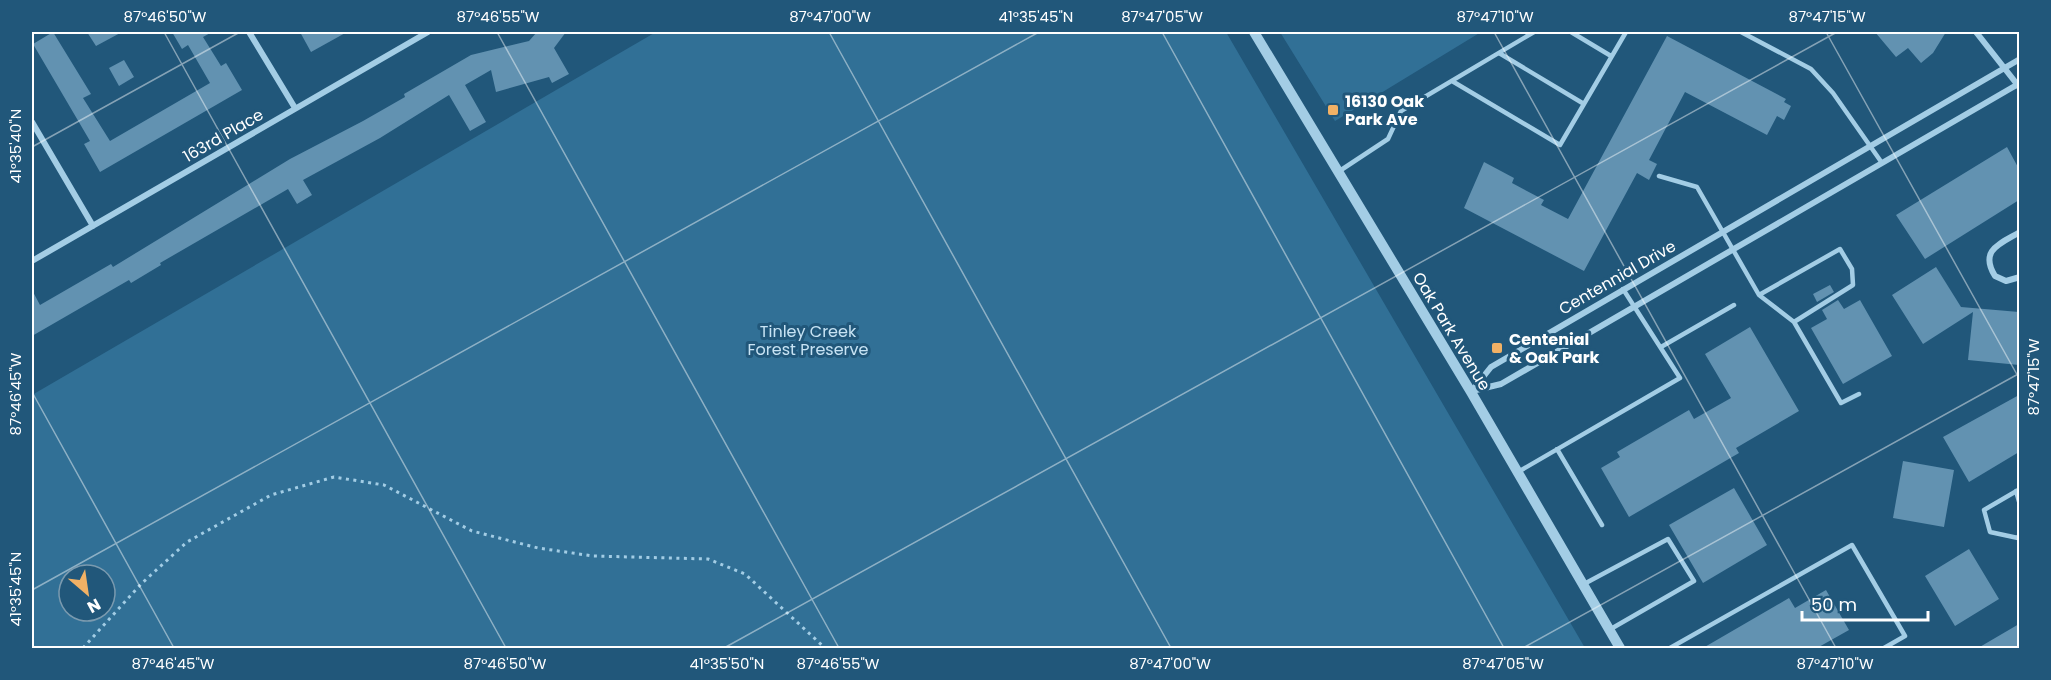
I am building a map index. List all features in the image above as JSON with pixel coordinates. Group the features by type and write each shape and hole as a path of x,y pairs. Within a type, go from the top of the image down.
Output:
{"street":[{"path":"249,32 295,108"},
{"name":"163rd Place","path":"32,261 428,32"},
{"name":"Oak Park Avenue","path":"1254,32 1471,392 1620,648"},
{"path":"1976,32 2019,85"},
{"name":"Centennial Drive","path":"1471,392 1491,367 2019,59"},
{"name":"Centennial Drive","path":"1471,392 1501,384 2019,85"},
{"path":"32,122 93,226"},
{"path":"2019,232 1992,249 1989,259 1995,276 2006,281 2019,277"}],"lane":[{"path":"1338,172 1388,140 1401,111 1534,32"},
{"path":"1571,32 1611,56"},
{"path":"1452,81 1560,146 1626,32"},
{"path":"1741,32 1810,69 1833,93 1882,163"},
{"path":"1499,53 1584,104"},
{"path":"1659,176 1697,187 1759,295 1794,322 1841,403 1859,394"},
{"path":"1759,295 1840,249 1852,269 1853,285 1794,322"},
{"path":"1518,472 1680,378 1623,289"},
{"path":"1661,347 1734,304"},
{"path":"1557,449 1602,525"},
{"path":"2019,505 2018,490 1984,510 1990,532 2018,538 2019,533"},
{"path":"1583,585 1668,538 1694,581 1609,630"},
{"path":"1670,648 1852,545 1905,636 1884,648"}],"path":[{"path":"83,648 141,584 188,542 271,495 334,477 384,485 472,531 538,548 593,556 708,559 745,574 825,648"}],"green space":[{"name":"Tinley Creek Forest Preserve","path":"656,32 1226,32 1585,648 32,648 32,395"},
{"path":"1280,32 1481,32 1335,121"}],"building":[{"path":"53,32 91,94 83,98 110,141 210,83 188,45 182,49 172,32 212,32 203,37 221,66 226,63 242,90 100,172 84,144 90,141 33,44"},
{"path":"87,32 122,32 96,46"},
{"path":"300,32 347,32 311,52"},
{"path":"537,32 566,32 554,48 569,74 552,83 549,77 496,92 491,70 465,85 486,122 470,131 449,95 380,138 303,180 312,195 297,204 288,189 160,263 161,265 131,283 129,280 32,336 32,290 40,305 111,264 113,267 290,159 405,97 404,94 471,55 529,41"},
{"path":"1875,32 1946,32 1933,53 1921,63 1908,48 1896,57"},
{"path":"1667,36 1786,99 1784,102 1791,106 1784,120 1777,116 1767,135 1685,92 1649,160 1657,164 1649,180 1637,173 1584,271 1464,208 1484,162 1514,178 1512,183 1544,200 1541,205 1568,219"},
{"path":"124,60 134,77 119,86 109,68"},
{"path":"2007,147 2019,169 2019,200 1925,259 1896,215"},
{"path":"1936,267 1961,307 2019,312 2019,365 1968,360 1973,312 1923,344 1892,295"},
{"path":"1830,285 1834,292 1817,302 1813,294"},
{"path":"1838,300 1844,309 1860,300 1892,356 1843,384 1811,328 1827,319 1822,310"},
{"path":"1750,327 1799,411 1736,448 1739,453 1629,517 1601,468 1620,457 1617,452 1689,410 1694,419 1731,398 1705,354"},
{"path":"2019,395 2019,452 1969,482 1943,437"},
{"path":"1903,461 1954,470 1944,527 1893,518"},
{"path":"1734,488 1767,545 1703,583 1669,525"},
{"path":"1969,549 1999,599 1955,626 1925,576"},
{"path":"1826,590 1849,630 1817,648 1703,648 1789,598 1795,608"},
{"path":"2019,624 2019,648 1978,648"}],"place":[{"name":"16130 Oak Park Ave","path":"1333,110"},
{"name":"Centenial & Oak Park","path":"1497,348"}]}
